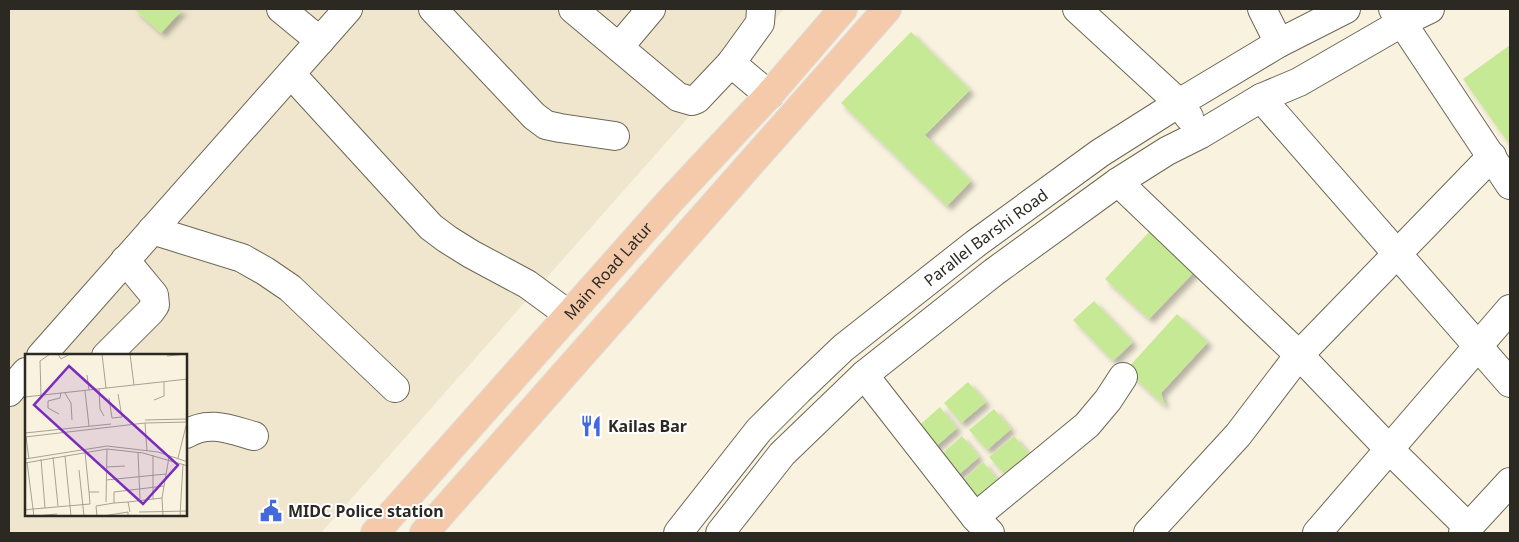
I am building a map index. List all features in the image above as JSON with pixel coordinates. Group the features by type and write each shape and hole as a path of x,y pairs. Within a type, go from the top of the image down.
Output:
{"main road":[{"name":"Main Road Latur","path":"375,533 568,314 769,95 843,9"},
{"path":"424,533 887,9"}],"street":[{"path":"281,9 320,41"},
{"path":"42,354 348,9"},
{"path":"433,9 534,116 546,124 560,128 616,136"},
{"path":"573,9 678,97 692,101 697,99 731,64 760,24 762,9"},
{"path":"619,47 651,9"},
{"path":"1077,9 1179,102 1201,134"},
{"path":"1262,9 1280,43"},
{"name":"Parallel Barshi Road","path":"678,533 759,430 843,348 975,244 1100,153 1179,102 1280,43 1346,9"},
{"path":"720,533 782,454 864,374 994,272 1118,182 1167,151 1201,134 1261,98 1299,82 1398,15 1430,9"},
{"path":"1398,15 1510,184"},
{"path":"731,64 769,95"},
{"path":"291,74 431,227 447,240 527,284 568,314"},
{"path":"1261,98 1510,383"},
{"path":"1148,533 1238,435 1299,356 1492,156"},
{"path":"1118,182 1299,356 1465,530 1510,482"},
{"path":"152,230 242,258 265,271 290,288 395,388"},
{"path":"108,354 155,305 154,295 125,260"},
{"path":"1317,533 1510,309"},
{"path":"9,392 25,373"},
{"path":"864,374 983,525 1087,425 1124,377"},
{"path":"188,433 196,428 210,425 254,436"}],"shaded area":[{"path":"9,9 784,9 321,533 9,533"}],"building":[{"path":"134,9 183,9 161,33"},
{"path":"911,32 970,90 925,135 971,181 947,206 841,103"},
{"path":"1510,45 1510,145 1463,79"},
{"path":"1151,230 1195,271 1149,319 1105,279"},
{"path":"1094,301 1133,342 1113,361 1073,320"},
{"path":"1177,314 1208,342 1161,393 1165,406 1126,370"},
{"path":"968,382 986,402 961,423 944,403"},
{"path":"940,407 957,428 933,449 915,429"},
{"path":"994,409 1011,429 987,450 969,430"},
{"path":"962,436 979,457 955,478 937,458"},
{"path":"1014,436 1031,456 1007,477 989,457"},
{"path":"983,462 1001,483 977,504 959,484"}],"place":[{"name":"Kailas Bar","path":"591,426"},
{"name":"MIDC Police station","path":"271,511"}]}
